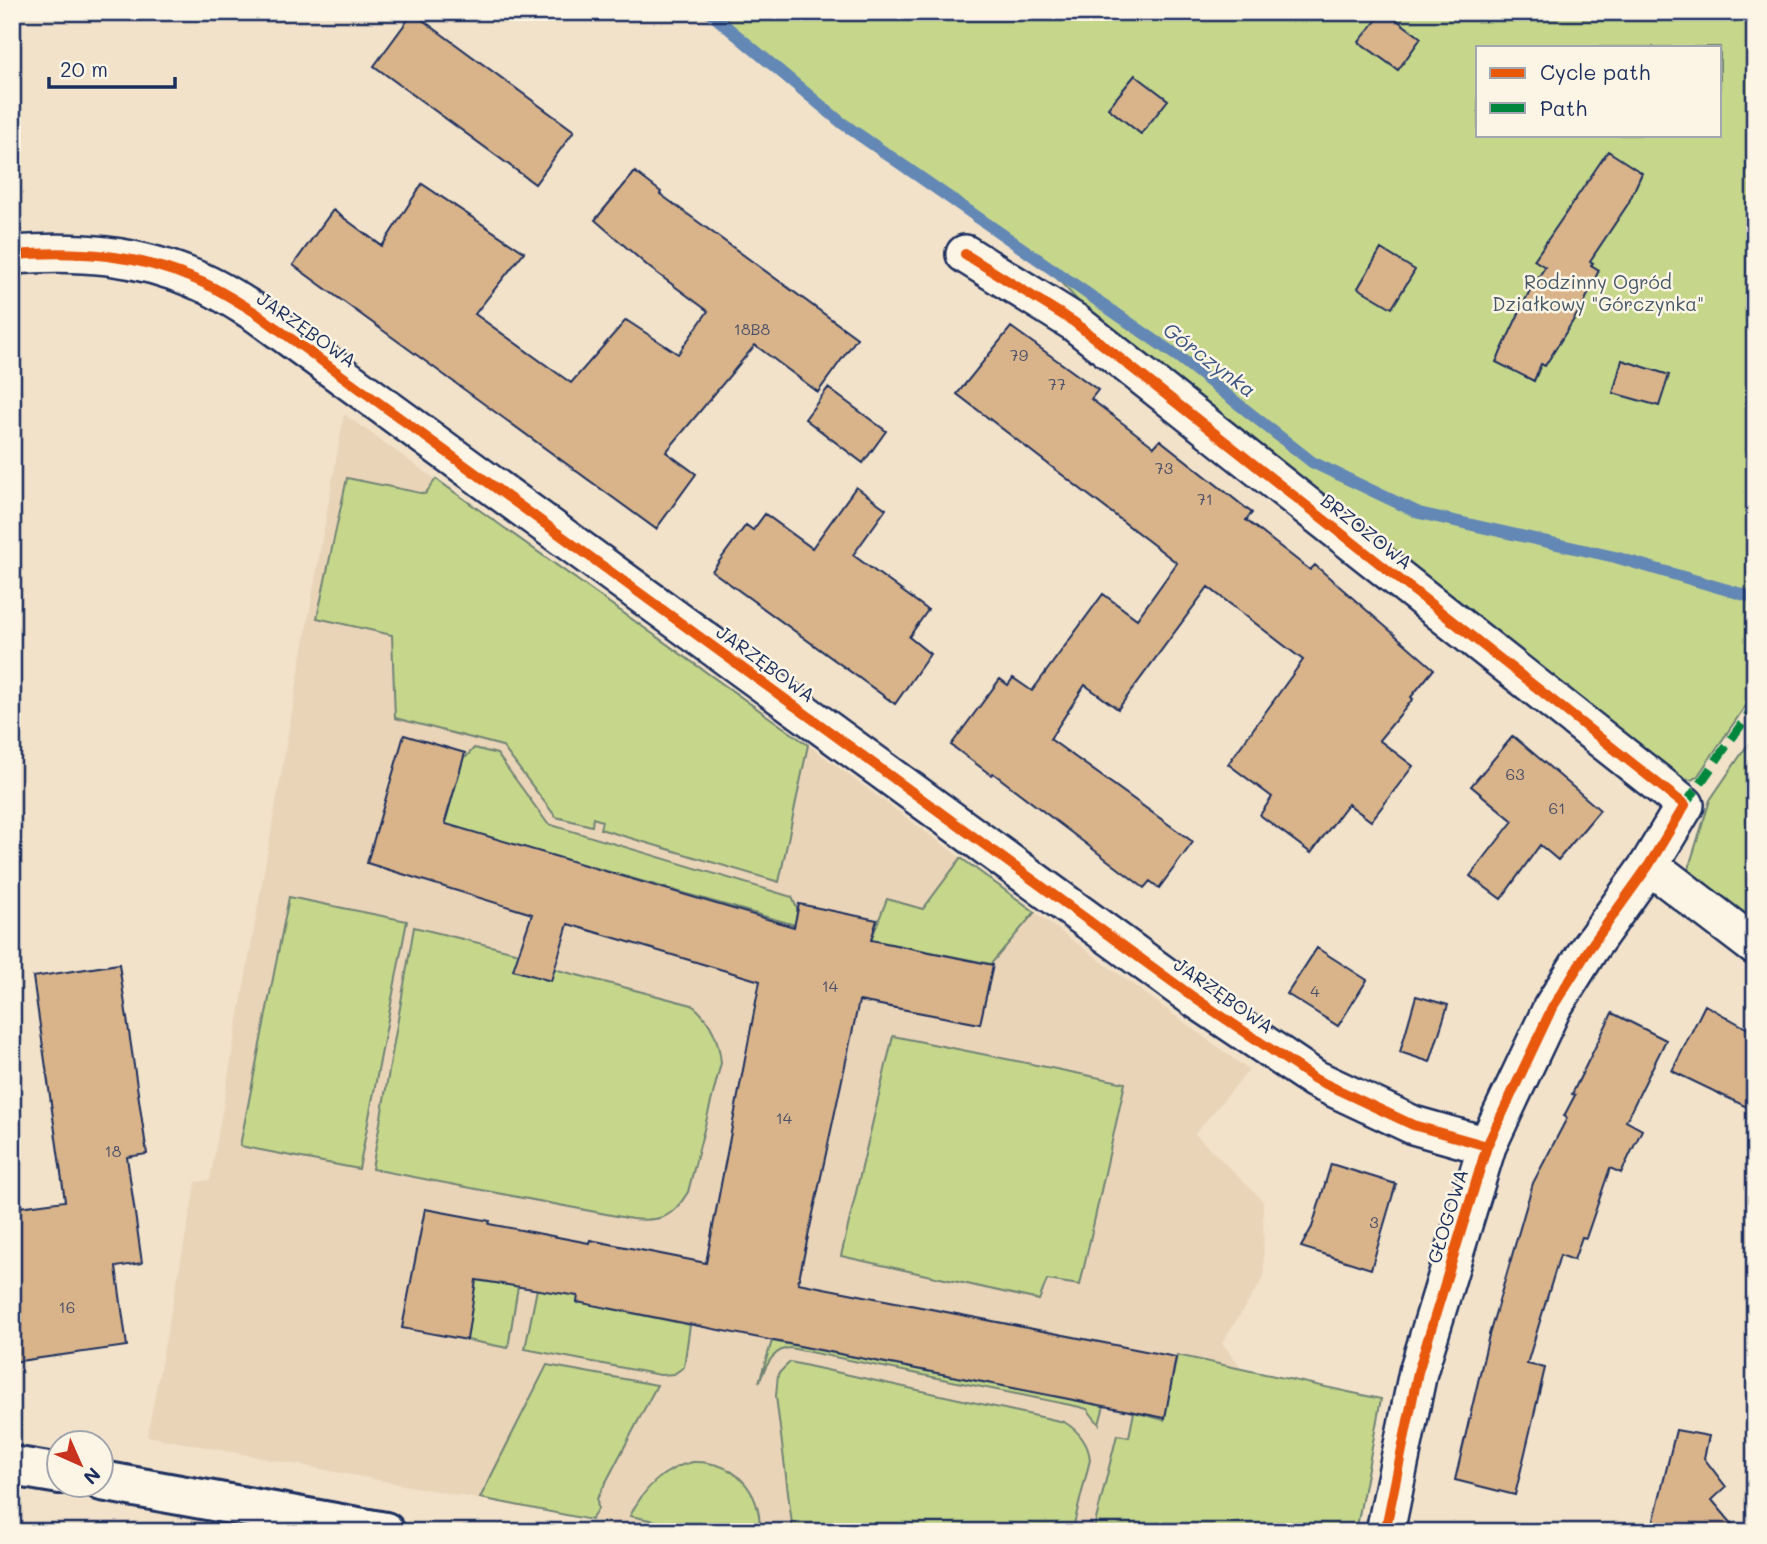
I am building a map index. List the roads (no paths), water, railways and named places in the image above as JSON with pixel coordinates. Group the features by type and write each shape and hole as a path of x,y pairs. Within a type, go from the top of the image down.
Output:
{"street":[{"name":"JARZĘBOWA","path":"12,255 69,252 114,256 156,265 200,281 256,313 1196,999 1315,1079 1413,1125 1487,1146"},
{"name":"BRZOZOWA","path":"965,254 1074,321 1685,805 1649,865"},
{"path":"1649,865 1755,946"},
{"name":"GŁOGOWA","path":"1385,1532 1418,1372 1487,1146 1552,1008 1589,949 1649,865"},
{"path":"12,1466 46,1472"},
{"path":"116,1484 385,1532"}],"waterway":[{"name":"Górczynka","path":"709,12 842,123 1180,358 1312,462 1419,513 1615,557 1755,598"}],"park label":[{"name":"Rodzinny Ogród Działkowy \"Górczynka\"","path":"1598,292"}]}
